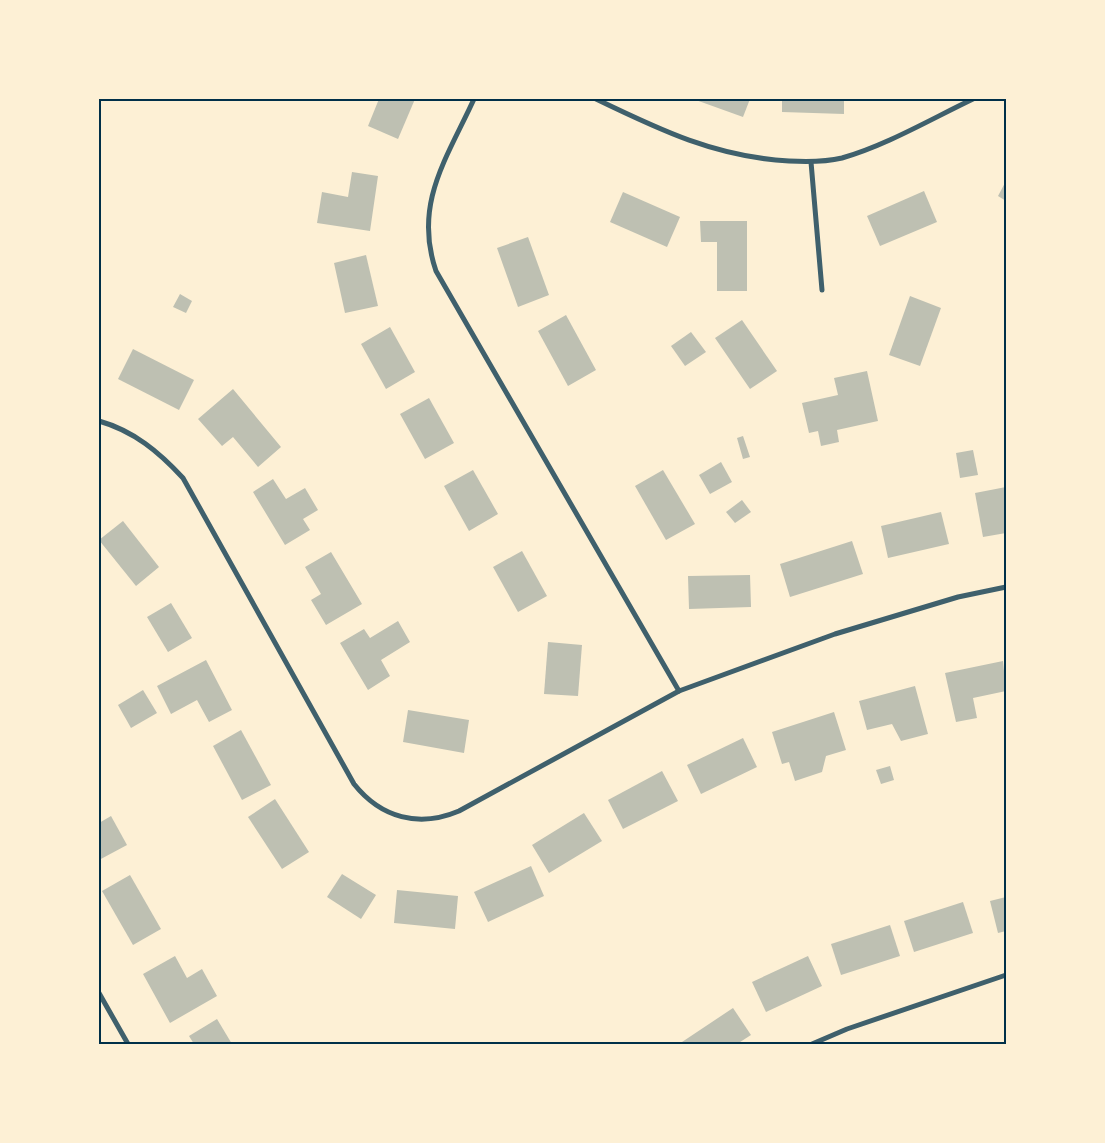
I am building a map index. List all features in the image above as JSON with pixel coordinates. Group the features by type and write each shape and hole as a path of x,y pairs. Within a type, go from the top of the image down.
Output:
{"street":[{"path":"474,99 430,198 427,227 431,256 436,271 679,691"},
{"path":"596,99 662,131 718,151 748,157 811,162 840,158 867,149 974,99"},
{"path":"811,162 822,290"},
{"path":"99,421 113,425 139,438 163,456 183,478 354,784 363,796 388,812 416,820 431,820 459,811 679,691 835,634 958,597 1006,587"},
{"path":"812,1044 847,1029 1006,975"},
{"path":"99,993 128,1044"}],"building":[{"path":"379,99 415,99 398,139 368,126"},
{"path":"693,99 750,99 743,117"},
{"path":"782,99 844,99 844,114 782,112"},
{"path":"352,172 378,176 370,231 317,223 322,192 348,197"},
{"path":"1006,181 1006,201 998,196"},
{"path":"924,191 937,222 880,246 867,216"},
{"path":"623,192 680,217 667,247 610,222"},
{"path":"700,221 747,221 747,291 717,291 717,242 701,242"},
{"path":"528,237 549,295 518,307 497,248"},
{"path":"366,255 378,306 345,313 334,263"},
{"path":"180,294 192,301 186,313 173,307"},
{"path":"910,296 941,308 920,366 889,355"},
{"path":"566,315 596,370 568,386 538,331"},
{"path":"742,320 777,371 750,389 715,338"},
{"path":"390,327 415,372 386,389 361,344"},
{"path":"691,332 706,352 685,366 671,346"},
{"path":"133,349 194,380 179,410 118,379"},
{"path":"867,371 878,421 837,430 839,442 821,446 818,431 809,433 802,403 838,395 834,378"},
{"path":"233,389 281,447 258,467 233,437 222,446 198,419"},
{"path":"429,398 454,443 425,459 400,414"},
{"path":"743,436 750,457 743,459 737,438"},
{"path":"973,450 978,475 960,478 956,453"},
{"path":"721,462 732,482 710,494 699,475"},
{"path":"473,470 498,514 469,531 444,486"},
{"path":"663,470 695,524 666,540 635,486"},
{"path":"273,479 286,499 305,488 318,510 303,519 310,530 285,545 253,492"},
{"path":"1006,487 1006,533 983,537 975,493"},
{"path":"742,500 751,512 735,523 726,512"},
{"path":"941,512 949,544 888,558 881,526"},
{"path":"123,521 159,567 136,586 99,540"},
{"path":"852,541 863,574 790,597 780,564"},
{"path":"522,551 547,596 518,612 493,567"},
{"path":"331,552 362,604 326,625 311,600 321,594 305,567"},
{"path":"750,575 751,607 689,609 688,576"},
{"path":"171,603 192,638 168,652 147,617"},
{"path":"398,621 410,642 381,660 390,676 368,690 340,643 364,629 370,638"},
{"path":"548,642 582,645 578,696 544,694"},
{"path":"206,660 232,710 209,722 197,700 171,714 157,686"},
{"path":"1003,661 1006,691 973,698 977,718 956,722 945,673"},
{"path":"915,686 928,734 901,741 892,724 867,730 859,701"},
{"path":"143,690 157,713 131,728 118,705"},
{"path":"408,710 469,720 464,753 403,742"},
{"path":"834,712 846,750 826,756 822,772 795,781 789,762 782,764 772,732"},
{"path":"241,730 271,785 242,800 213,746"},
{"path":"743,738 757,767 701,794 687,765"},
{"path":"890,766 894,780 881,784 876,770"},
{"path":"662,771 678,801 623,829 608,800"},
{"path":"275,799 309,852 282,869 248,817"},
{"path":"584,813 602,841 549,873 532,845"},
{"path":"111,816 127,845 99,860 99,823"},
{"path":"531,866 544,896 488,922 474,892"},
{"path":"342,874 376,895 361,919 327,897"},
{"path":"130,875 161,929 133,945 102,891"},
{"path":"397,890 458,896 455,929 394,923"},
{"path":"1006,897 1006,931 998,933 990,901"},
{"path":"963,902 973,933 914,952 904,921"},
{"path":"890,925 900,956 841,975 831,944"},
{"path":"175,956 187,978 202,969 217,996 170,1023 143,974"},
{"path":"808,956 822,986 766,1012 752,982"},
{"path":"733,1008 751,1035 737,1044 683,1044 682,1042"},
{"path":"217,1019 232,1044 194,1044 189,1036"}]}
